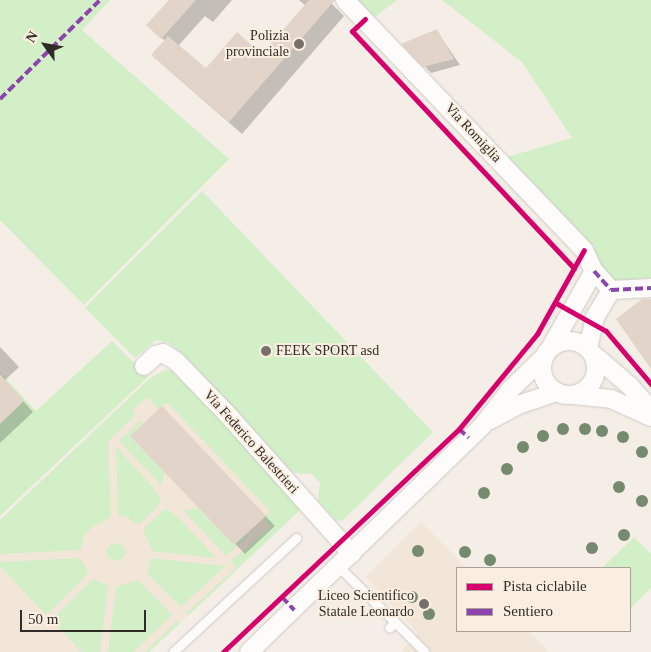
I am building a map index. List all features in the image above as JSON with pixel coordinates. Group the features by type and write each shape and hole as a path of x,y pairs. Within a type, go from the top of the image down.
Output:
{"street":[{"name":"Via Romiglia","path":"345,0 584,250 594,271 611,290"},
{"path":"249,652 339,567 483,424 511,389 547,352 594,271"},
{"path":"483,424 518,405 589,387 596,371 591,351 595,317 611,290 651,288"},
{"path":"547,352 574,341 591,351 630,386 651,410"},
{"path":"547,352 545,381 565,394 611,399 651,417"},
{"name":"Via Federico Balestrieri","path":"144,366 156,354 168,354 176,361 228,415 352,554"}],"lane":[{"path":"173,652 296,538"},
{"path":"339,567 362,596 392,625 425,652"}],"shaded area":[{"path":"165,370 172,370 303,507 149,652 0,652 0,520 150,378"},
{"name":"Liceo Scientifico Statale Leonardo","path":"421,522 466,567 456,567 456,632 529,632 549,652 400,652 418,633 366,577"}],"green space":[{"path":"0,0 110,0 82,30 229,159 84,305 0,220"},
{"path":"356,0 397,0 375,17"},
{"path":"442,0 651,0 651,278 615,281 598,266 585,237 507,157 572,138 522,62"},
{"name":"FEEK SPORT asd","path":"202,191 433,432 342,521 335,520 318,501 320,483 312,474 293,473 170,343 156,340 135,358 85,308"},
{"path":"112,341 148,377 0,516 0,372 36,411"},
{"path":"165,370 179,373 303,507 189,615 186,613 236,568 230,561 271,527 263,518 270,511 167,402 159,409 147,397 132,410 136,415 108,441 111,517 92,527 84,536 81,550 0,554 0,520 150,378"},
{"path":"141,420 143,423 130,436 165,472 161,485 119,441"},
{"path":"116,446 155,490 161,502 139,525 127,517 118,516"},
{"path":"198,508 234,545 246,534 248,536 226,556 184,511"},
{"path":"165,509 176,515 216,558 152,551 143,529"},
{"path":"634,537 651,554 651,588 631,608 631,567 603,567"},
{"path":"112,543 120,543 125,548 123,559 112,561 107,556 107,548"},
{"path":"81,558 88,574 46,615 0,566 0,562"},
{"path":"151,558 225,566 181,607 147,573"},
{"path":"93,579 108,586 100,652 82,652 51,620"},
{"path":"138,580 172,615 133,652 108,652 116,587"},
{"path":"178,620 180,623 149,652 145,652"}],"building":[{"path":"169,0 196,0 161,39 146,25"},
{"path":"309,0 335,0 229,122 151,55 168,36 206,68 237,32 262,54"},
{"path":"437,29 454,59 423,67 401,44"},
{"path":"642,299 651,299 651,369 616,319"},
{"path":"0,374 24,401 0,424"},
{"path":"162,406 266,516 234,545 130,436"}],"marked path":[{"path":"0,99 100,0"},
{"path":"594,271 611,290 651,288"},
{"path":"459,429 469,438"},
{"path":"282,597 294,610"}],"cycle path":[{"path":"365,19 352,31 574,268"},
{"path":"223,652 459,429 537,334 584,250"},
{"path":"556,303 606,331 651,384"}],"place":[{"name":"Polizia provinciale","path":"299,44"},
{"name":"FEEK SPORT asd","path":"266,351"},
{"name":"Liceo Scientifico Statale Leonardo","path":"424,604"}]}
